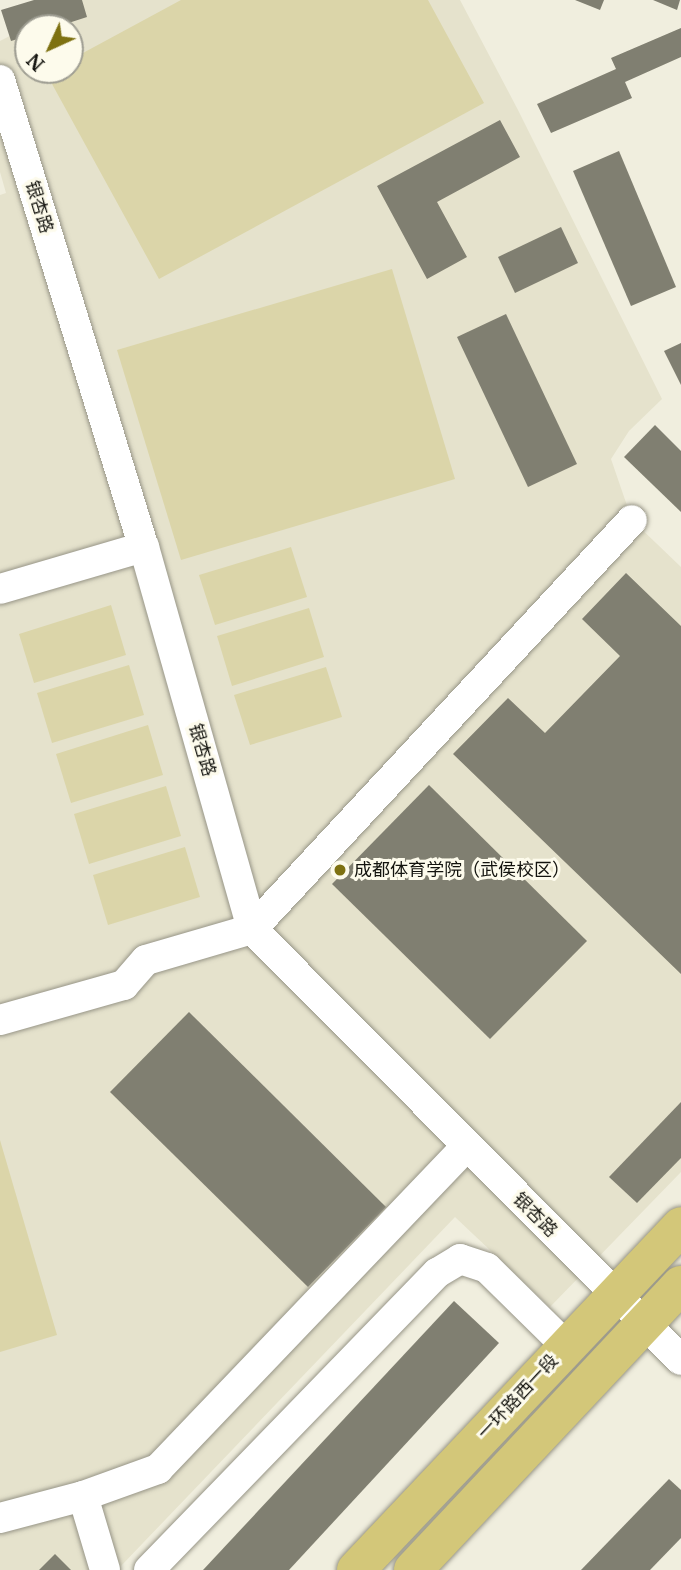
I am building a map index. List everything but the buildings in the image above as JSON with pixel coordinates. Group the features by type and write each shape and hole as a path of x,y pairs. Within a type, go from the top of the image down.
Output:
{"main road":[{"name":"一环路西一段","path":"356,1570 681,1226"},
{"path":"413,1570 681,1285"}],"street":[{"name":"银杏路","path":"0,80 145,547 252,929 466,1147 681,1360"},
{"path":"0,1020 124,985 146,960 252,929 632,520"},
{"path":"0,589 145,547"},
{"path":"0,1518 83,1496 158,1469 466,1147"},
{"path":"149,1570 437,1273 460,1259 487,1268 566,1346"},
{"path":"83,1496 105,1570"}],"shaded area":[{"name":"成都体育学院（武侯校区）","path":"80,0 460,0 662,399 629,431 611,459 632,520 681,567 681,1172 550,1307 455,1217 121,1566 121,1570 0,1570 0,195 6,193 0,172 0,41 14,34 14,84 84,84 84,14 53,14"},
{"path":"181,0 428,0 484,103 159,279 52,84 84,84 84,52"},
{"path":"392,269 455,479 181,560 117,350"},
{"path":"291,547 307,597 215,625 199,575"},
{"path":"111,605 126,655 34,683 19,634"},
{"path":"309,608 324,657 232,686 217,636"},
{"path":"129,665 144,715 52,743 37,693"},
{"path":"326,667 342,717 250,745 234,695"},
{"path":"148,725 163,775 71,803 56,754"},
{"path":"166,786 181,836 89,864 74,814"},
{"path":"185,847 200,897 108,925 93,875"},
{"path":"0,1140 57,1335 0,1352"}],"place":[{"name":"成都体育学院（武侯校区）","path":"340,870"}]}
